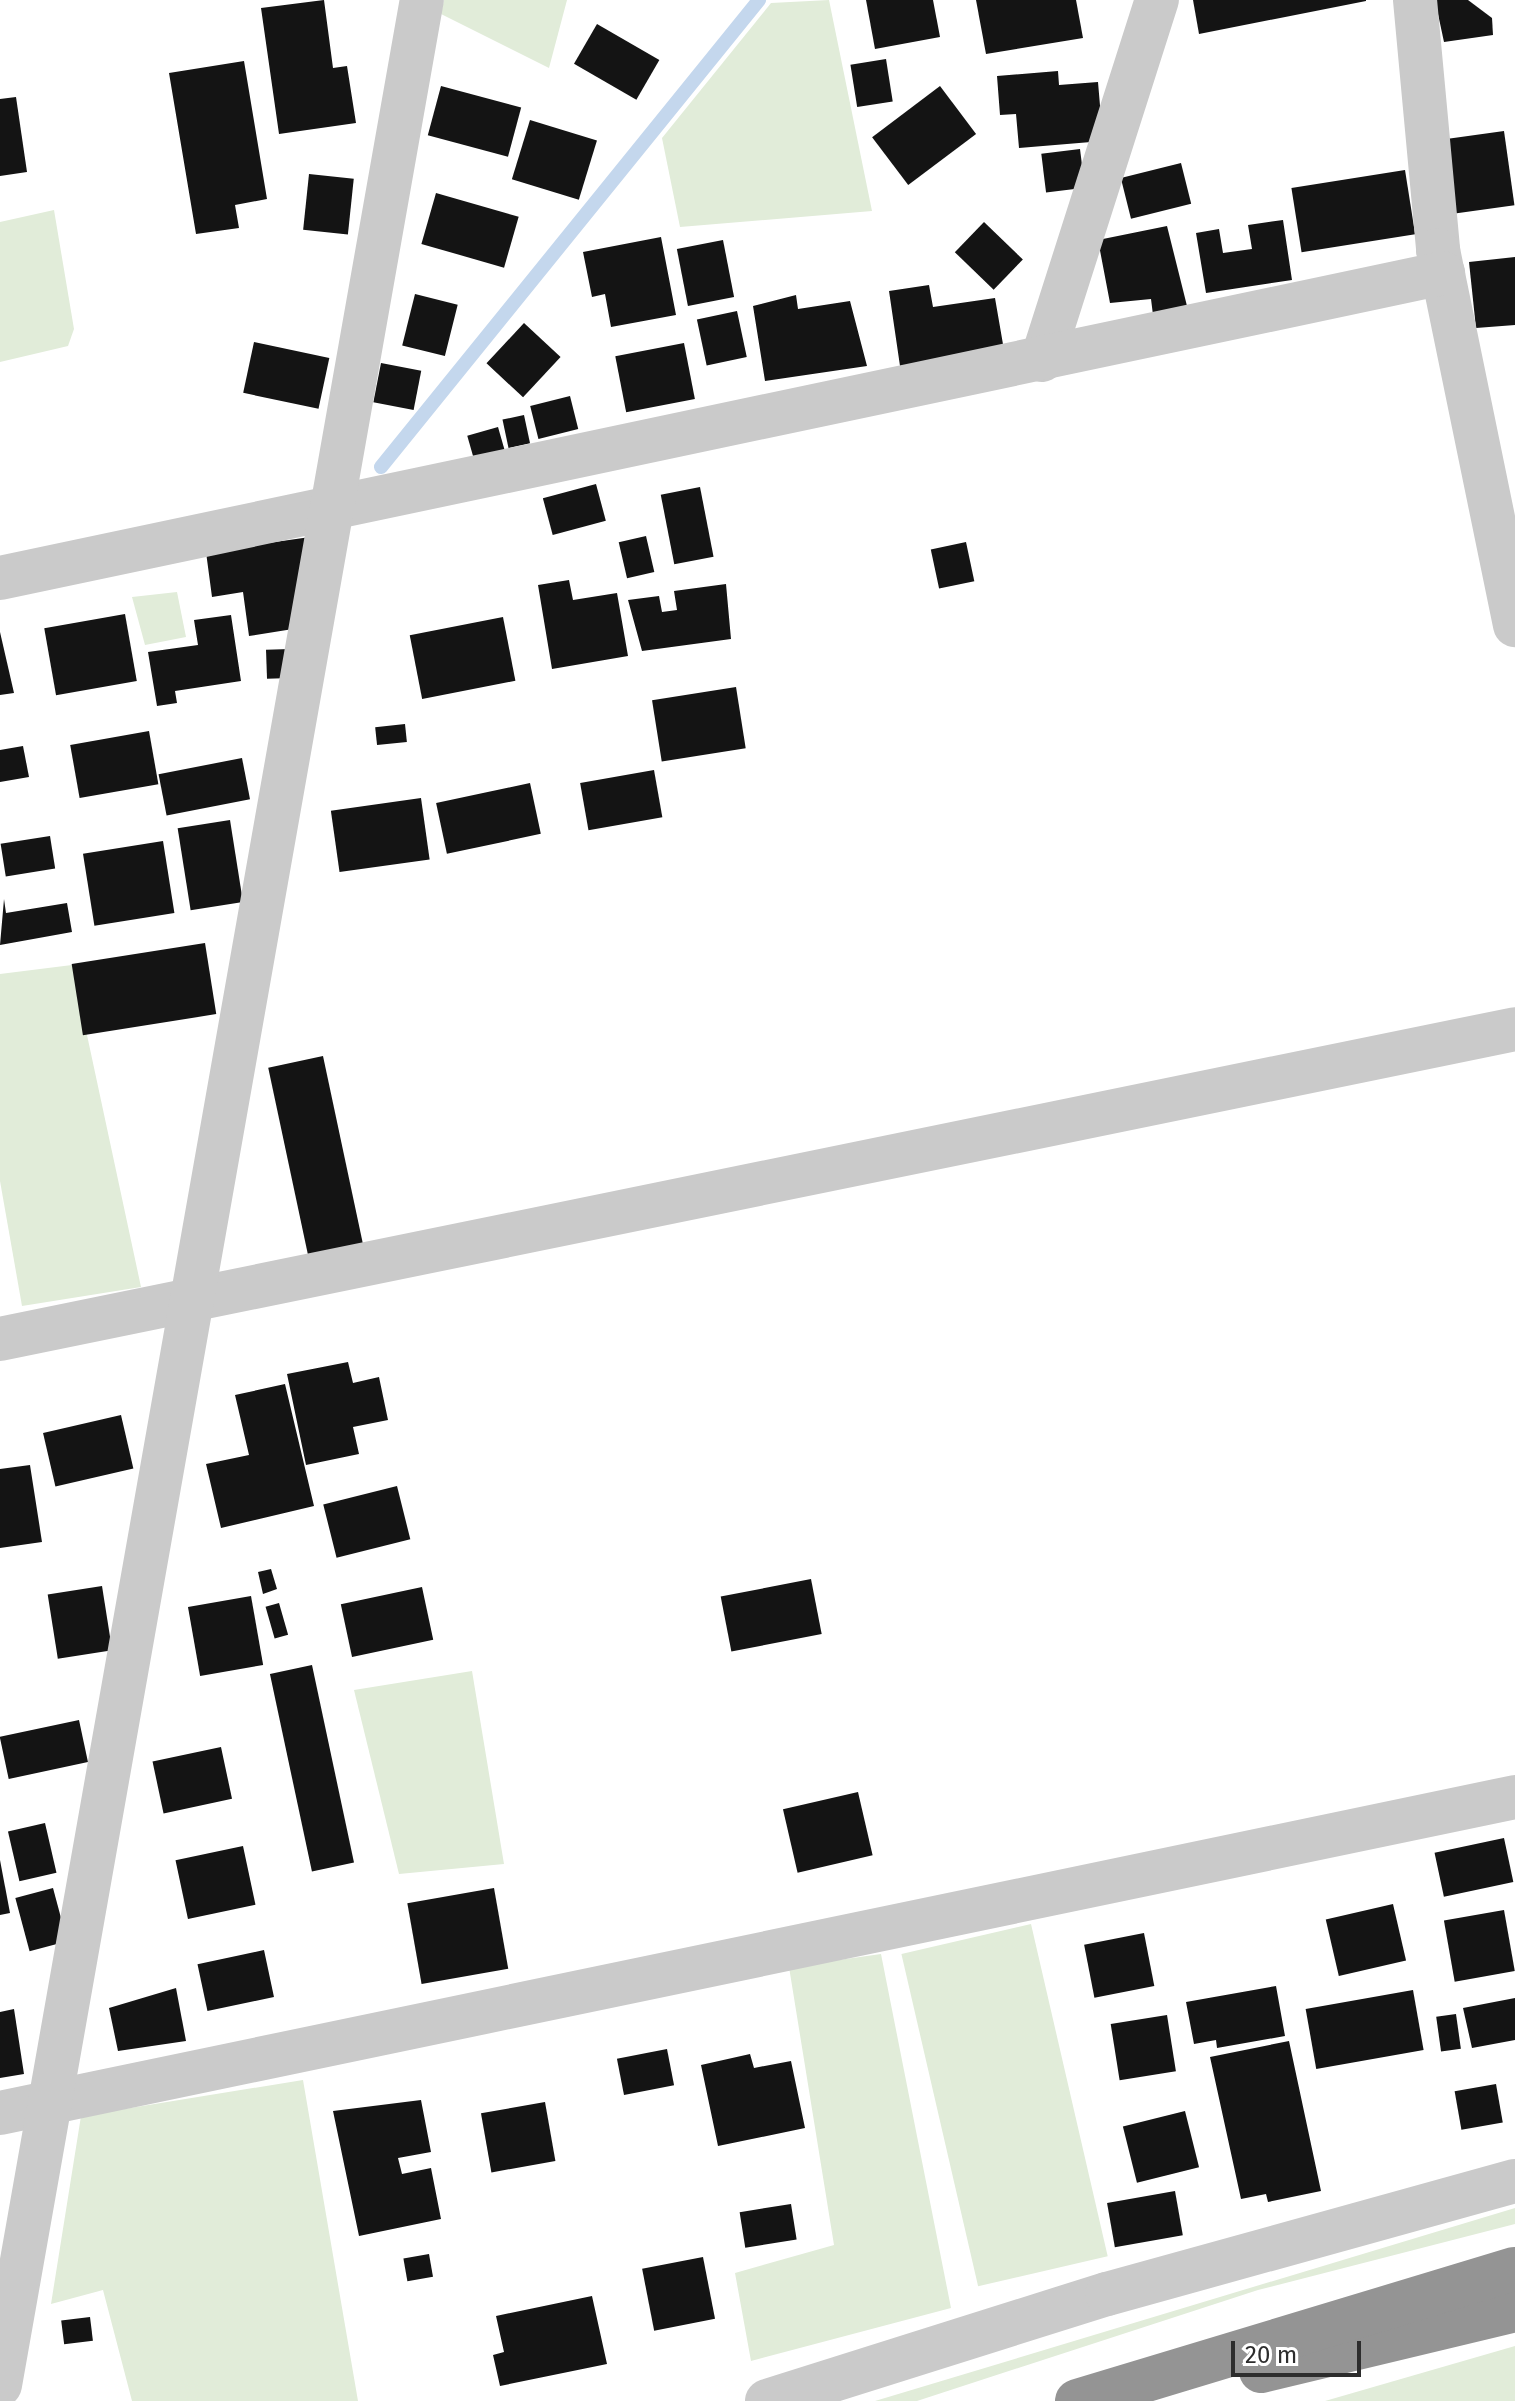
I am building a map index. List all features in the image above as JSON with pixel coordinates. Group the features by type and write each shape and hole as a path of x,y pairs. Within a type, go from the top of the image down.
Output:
{"highway":[{"path":"1077,2401 1515,2269"},
{"path":"1096,2401 1348,2355 1515,2310"}],"street":[{"path":"0,2385 335,513 422,0"},
{"path":"1042,360 1157,0"},
{"path":"1415,0 1443,273 1499,468 1515,625"},
{"path":"0,578 335,513 1443,273"},
{"path":"0,1339 1515,1029"},
{"path":"0,2113 1515,1797"},
{"path":"767,2401 1107,2294 1515,2181"}],"green space":[{"path":"444,0 567,0 549,68 441,14"},
{"path":"829,0 872,211 680,227 662,138 771,3"},
{"path":"54,210 74,329 68,346 0,362 0,222"},
{"path":"177,592 186,637 145,645 132,597"},
{"path":"72,965 141,1287 22,1306 0,1181 0,974"},
{"path":"472,1671 504,1864 399,1874 354,1690"},
{"path":"1031,1924 1108,2256 978,2286 901,1954"},
{"path":"881,1954 951,2308 751,2361 735,2273 834,2245 789,1967"},
{"path":"303,2080 358,2401 132,2401 103,2290 51,2304 81,2116"},
{"path":"1515,2208 1515,2224 1258,2290 917,2401 875,2401"},
{"path":"1515,2346 1515,2401 1325,2401"}],"building":[{"path":"324,0 333,68 347,66 356,123 279,134 261,8"},
{"path":"866,0 933,0 940,37 875,49"},
{"path":"976,0 1076,0 1083,38 986,54"},
{"path":"1193,0 1366,0 1366,1 1199,34"},
{"path":"1435,0 1468,0 1492,18 1493,35 1444,42"},
{"path":"597,24 659,60 636,100 574,64"},
{"path":"886,59 893,101 857,107 850,65"},
{"path":"244,61 267,199 235,205 239,228 196,234 169,73"},
{"path":"1058,71 1059,85 1098,82 1103,141 1019,148 1016,114 1000,115 997,76"},
{"path":"441,86 521,107 508,157 428,135"},
{"path":"940,86 976,134 908,185 872,137"},
{"path":"16,97 27,172 0,176 0,99"},
{"path":"530,120 597,140 579,200 512,179"},
{"path":"1504,131 1514,205 1455,214 1445,139"},
{"path":"1080,149 1085,188 1046,192 1041,154"},
{"path":"1181,163 1191,204 1131,219 1121,178"},
{"path":"1405,170 1415,234 1302,252 1291,188"},
{"path":"309,174 354,179 348,234 303,230"},
{"path":"436,193 519,217 504,268 421,244"},
{"path":"1283,220 1292,280 1206,293 1196,233 1219,229 1223,253 1252,249 1248,225"},
{"path":"984,222 1023,260 994,290 955,252"},
{"path":"1167,226 1189,314 1154,323 1151,299 1110,303 1098,240"},
{"path":"661,237 676,315 611,327 605,294 592,297 583,252"},
{"path":"723,240 734,297 688,306 677,249"},
{"path":"1515,257 1515,325 1476,328 1469,262"},
{"path":"929,285 933,307 995,298 1004,350 900,366 889,291"},
{"path":"415,294 458,305 445,356 402,345"},
{"path":"796,295 798,309 850,301 867,366 765,381 753,306"},
{"path":"737,311 747,357 707,365 697,320"},
{"path":"524,323 561,357 523,397 486,363"},
{"path":"254,342 329,358 319,409 243,393"},
{"path":"684,343 695,399 626,412 615,356"},
{"path":"381,363 421,371 414,410 373,402"},
{"path":"570,396 578,429 538,439 530,406"},
{"path":"524,415 530,443 509,448 502,420"},
{"path":"498,427 505,452 474,461 467,436"},
{"path":"596,484 606,521 553,535 543,498"},
{"path":"700,487 714,557 674,564 661,495"},
{"path":"646,536 654,572 627,578 619,542"},
{"path":"310,537 293,629 249,636 243,592 212,597 206,552"},
{"path":"966,542 974,581 939,589 931,549"},
{"path":"569,580 573,600 617,593 628,656 552,669 538,585"},
{"path":"726,584 731,639 642,651 628,600 659,596 662,612 677,610 674,591"},
{"path":"125,614 137,681 56,695 44,628"},
{"path":"231,615 241,681 175,691 177,703 157,706 148,652 198,645 194,620"},
{"path":"503,617 515,681 422,699 410,635"},
{"path":"0,632 14,693 0,695"},
{"path":"290,649 291,678 267,679 266,650"},
{"path":"736,687 746,748 662,762 652,700"},
{"path":"405,724 407,742 377,745 375,727"},
{"path":"149,731 158,784 80,798 70,745"},
{"path":"23,746 29,777 0,782 0,750"},
{"path":"242,758 250,799 167,815 159,774"},
{"path":"654,770 662,817 588,830 580,783"},
{"path":"530,783 541,834 447,854 436,803"},
{"path":"421,798 430,859 340,872 331,811"},
{"path":"230,820 243,902 191,910 178,828"},
{"path":"50,836 55,869 6,876 1,844"},
{"path":"163,841 174,913 94,926 83,854"},
{"path":"4,899 6,913 67,903 72,932 0,945"},
{"path":"205,943 216,1014 83,1035 72,964"},
{"path":"323,1056 363,1246 309,1257 268,1068"},
{"path":"348,1362 353,1383 379,1377 388,1420 353,1427 359,1454 306,1465 287,1374"},
{"path":"285,1384 314,1506 221,1528 206,1464 249,1455 235,1395"},
{"path":"121,1415 133,1469 55,1487 43,1433"},
{"path":"30,1465 42,1542 0,1548 0,1469"},
{"path":"397,1486 410,1539 337,1558 323,1504"},
{"path":"271,1569 277,1589 263,1594 258,1572"},
{"path":"811,1579 822,1634 731,1652 721,1597"},
{"path":"102,1586 112,1650 58,1659 48,1595"},
{"path":"422,1587 433,1640 352,1657 341,1604"},
{"path":"251,1596 263,1665 200,1676 188,1607"},
{"path":"279,1603 288,1635 275,1639 266,1607"},
{"path":"312,1665 354,1863 312,1872 270,1674"},
{"path":"79,1720 88,1762 9,1779 0,1737"},
{"path":"221,1747 232,1799 164,1813 153,1762"},
{"path":"858,1792 873,1855 798,1873 783,1809"},
{"path":"45,1823 56,1873 19,1881 8,1832"},
{"path":"1504,1838 1513,1882 1444,1897 1435,1853"},
{"path":"243,1846 255,1905 188,1919 176,1860"},
{"path":"0,1860 10,1913 0,1915"},
{"path":"53,1888 67,1941 30,1951 15,1898"},
{"path":"494,1888 508,1969 422,1984 407,1903"},
{"path":"1393,1904 1406,1961 1339,1976 1326,1920"},
{"path":"1504,1910 1515,1971 1455,1982 1444,1921"},
{"path":"1144,1933 1154,1986 1094,1998 1084,1945"},
{"path":"264,1950 274,1997 207,2011 197,1964"},
{"path":"1276,1986 1285,2036 1217,2048 1216,2040 1194,2044 1186,2002"},
{"path":"176,1988 186,2041 118,2051 109,2008"},
{"path":"1413,1990 1424,2050 1316,2069 1306,2009"},
{"path":"1515,1998 1515,2040 1472,2048 1463,2008"},
{"path":"14,2009 24,2074 0,2078 0,2012"},
{"path":"1456,2014 1461,2049 1441,2051 1436,2017"},
{"path":"1167,2015 1176,2071 1120,2080 1111,2024"},
{"path":"1289,2041 1321,2191 1268,2202 1266,2194 1241,2199 1210,2057"},
{"path":"667,2049 674,2085 624,2095 617,2059"},
{"path":"750,2054 754,2068 791,2061 805,2128 718,2146 701,2065"},
{"path":"1496,2084 1503,2122 1461,2130 1455,2091"},
{"path":"421,2100 431,2152 398,2158 402,2174 431,2168 441,2219 359,2236 333,2111"},
{"path":"545,2102 555,2161 491,2172 481,2113"},
{"path":"1185,2111 1199,2167 1137,2183 1123,2126"},
{"path":"1175,2191 1183,2235 1115,2247 1107,2203"},
{"path":"791,2204 797,2240 745,2248 740,2212"},
{"path":"429,2254 433,2277 407,2281 403,2259"},
{"path":"703,2257 715,2319 654,2331 642,2269"},
{"path":"592,2296 607,2364 500,2386 493,2355 504,2352 496,2316"},
{"path":"90,2317 93,2341 64,2344 61,2321"}],"waterway":[{"path":"381,467 759,0"}]}
